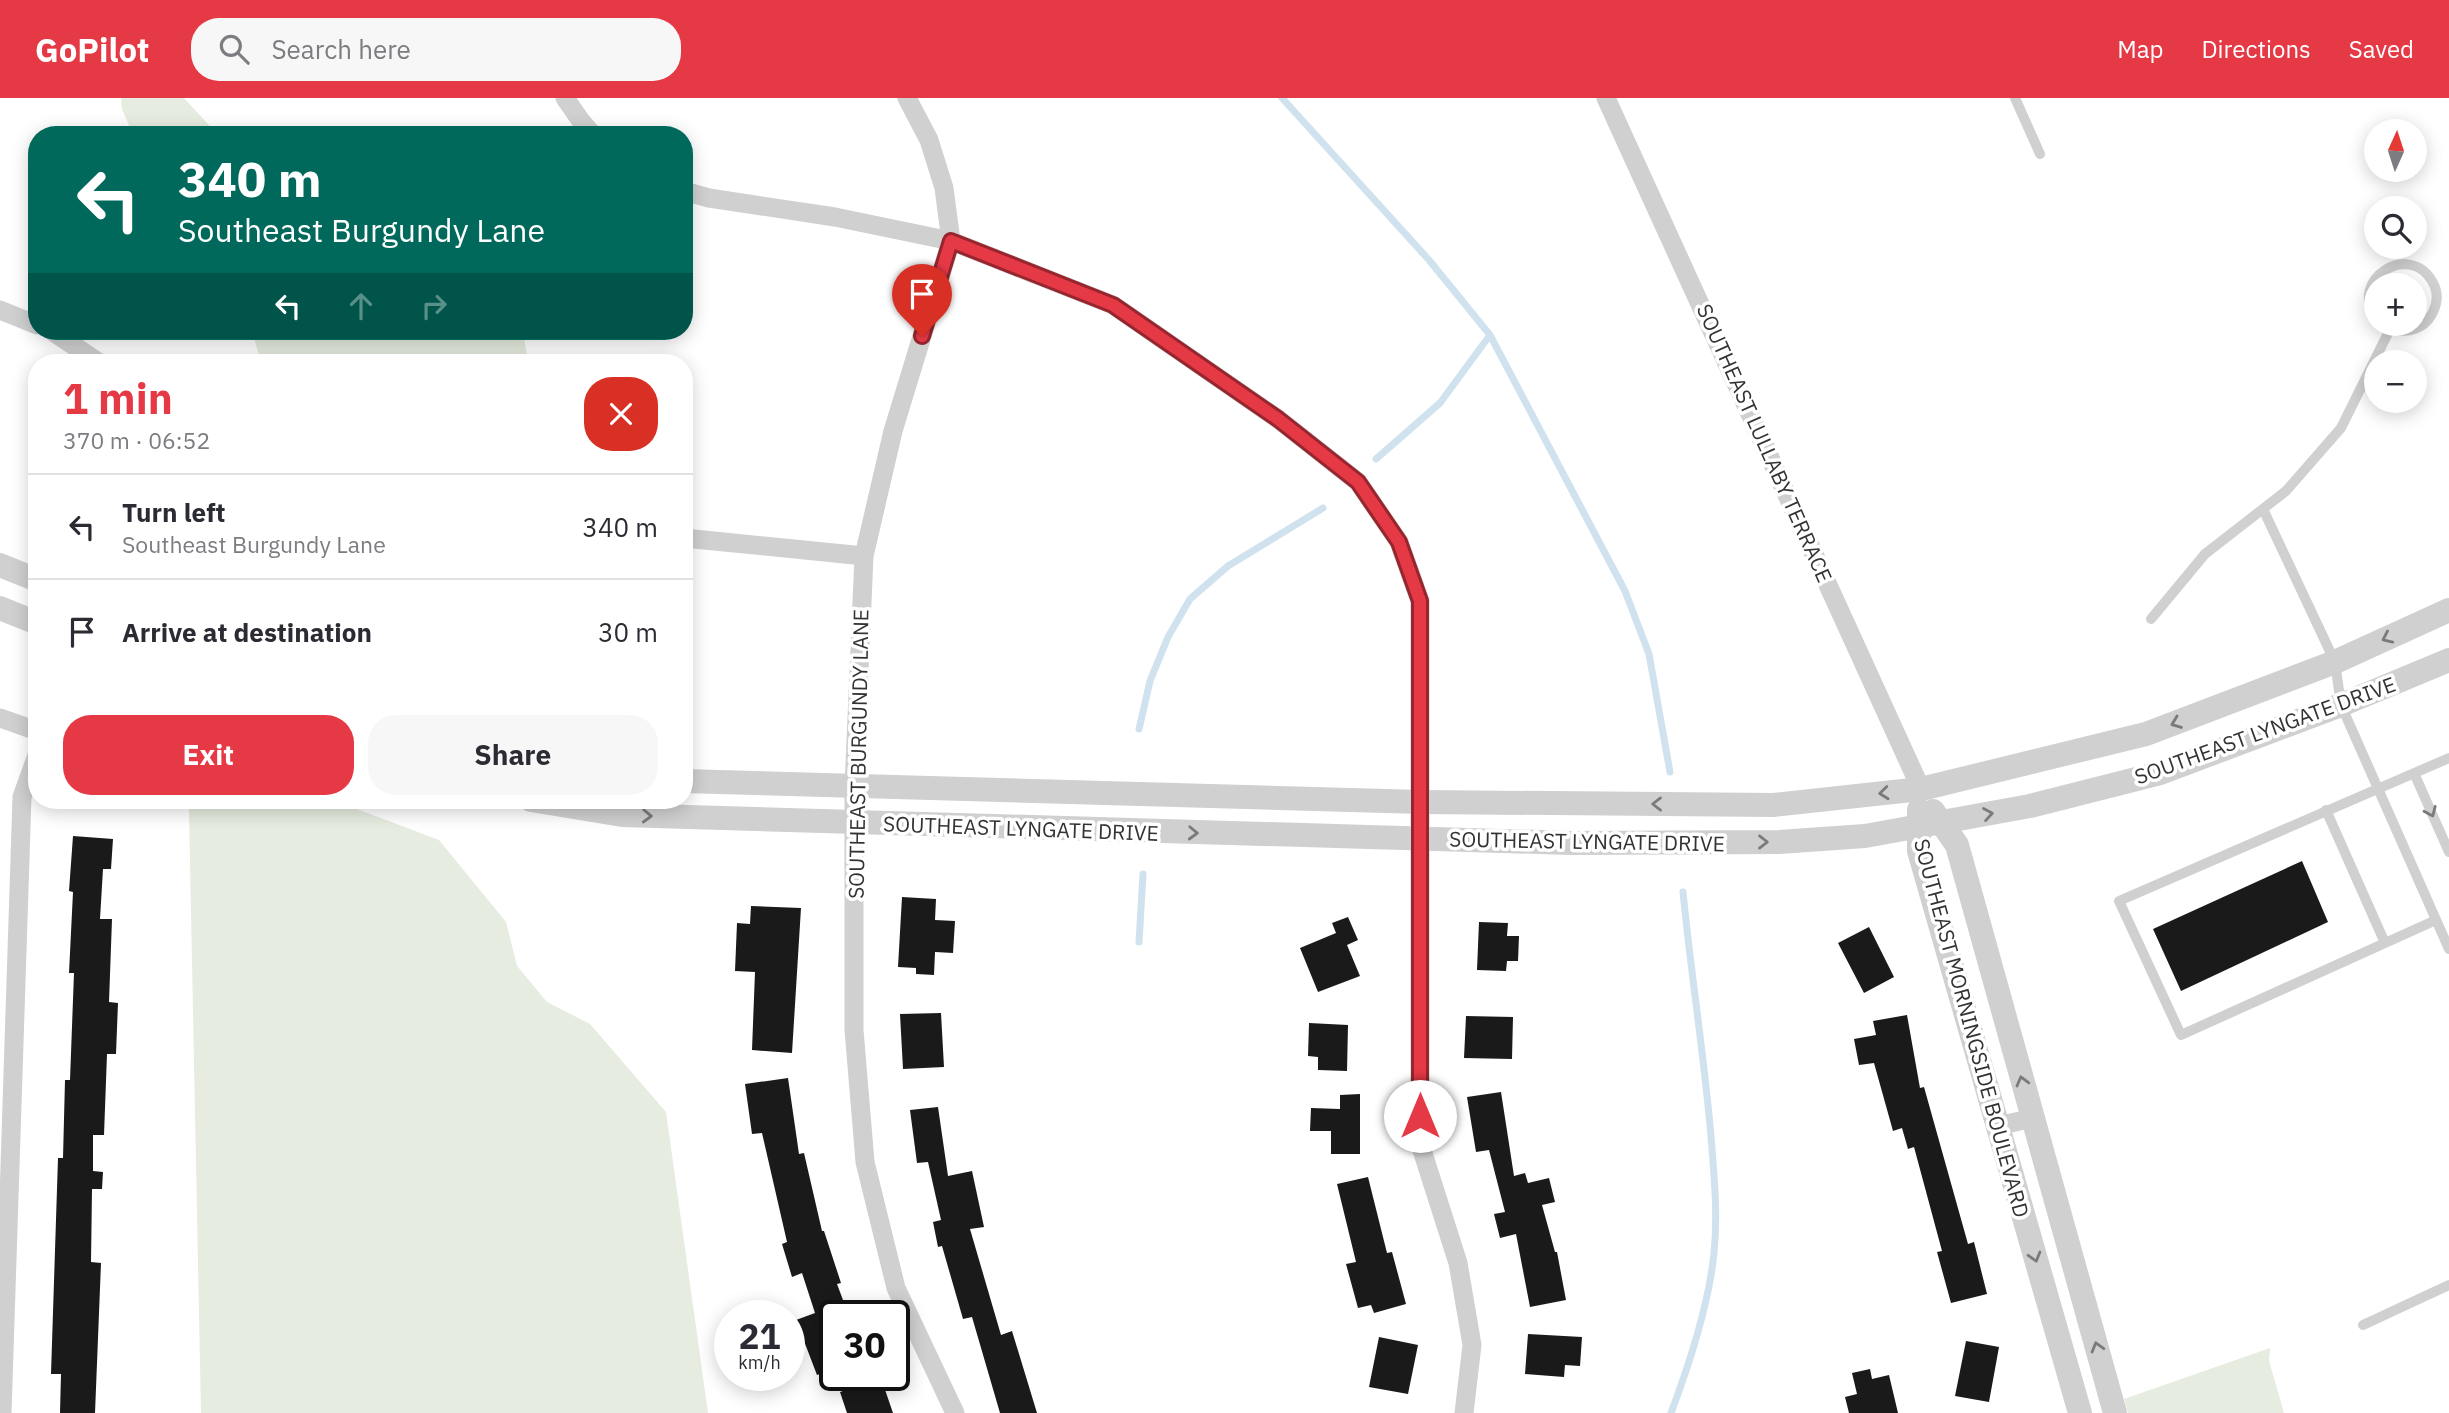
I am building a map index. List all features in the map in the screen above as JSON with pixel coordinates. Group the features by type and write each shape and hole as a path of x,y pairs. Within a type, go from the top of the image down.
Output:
{"street":[{"path":"565,98 585,126"},
{"name":"SOUTHEAST BURGUNDY LANE","path":"907,98 929,140 944,188 951,241 893,431 864,556 854,787 854,1030 865,1162 896,1288 955,1413"},
{"name":"SOUTHEAST LULLABY TERRACE","path":"1606,98 1922,789"},
{"path":"693,194 835,217 951,241 1113,305 1278,419 1358,482 1399,542 1420,601 1420,1144 1458,1263 1472,1345 1464,1413"},
{"path":"0,310 28,321"},
{"path":"65,340 86,354"},
{"path":"693,539 864,556"},
{"path":"0,565 28,576"},
{"path":"0,608 28,619"},
{"name":"SOUTHEAST LYNGATE DRIVE","path":"693,781 1422,802 1773,805 1922,789 2146,734 2335,662 2449,610"},
{"name":"SOUTHEAST LYNGATE DRIVE","path":"586,809 622,815 1420,839 1779,842 1865,836 2030,806 2160,773 2340,705 2449,660"},
{"path":"0,718 28,729"},
{"path":"2,1413 8,1018 22,797 28,780"},
{"name":"SOUTHEAST MORNINGSIDE BOULEVARD","path":"1922,789 1928,825 1919,851 2080,1413"},
{"name":"SOUTHEAST MORNINGSIDE BOULEVARD","path":"1928,825 1957,845 2115,1413"},
{"path":"1997,1126 2033,1118"}],"lane":[{"path":"2015,98 2040,154"},
{"path":"2380,273 2398,264 2409,265 2425,273"},
{"path":"2427,274 2435,286 2437,297 2435,308 2427,321"},
{"path":"2151,619 2205,554 2286,491 2341,428 2382,336"},
{"path":"2263,509 2335,662 2340,705 2449,949"},
{"path":"2436,920 2181,1035 2119,901 2449,758"},
{"path":"2414,772 2449,852"},
{"path":"2326,810 2385,943"},
{"path":"2363,1325 2449,1285"}],"shaded area":[{"path":"121,98 184,98 210,126 129,126 122,109"},
{"path":"255,340 524,340 527,354 259,354"},
{"path":"357,809 439,840 506,922 517,966 547,1002 590,1024 666,1112 708,1413 201,1413 189,811"},
{"path":"2270,1348 2269,1361 2284,1413 2128,1413 2124,1399"}],"building":[{"path":"73,836 113,839 111,869 103,869 100,919 112,919 109,1002 118,1003 116,1054 107,1054 104,1135 93,1135 93,1171 103,1172 102,1189 92,1189 91,1262 101,1263 95,1413 60,1413 61,1374 51,1374 58,1158 63,1158 65,1080 70,1080 74,973 69,973 73,892 69,891"},
{"path":"2302,861 2328,922 2181,991 2153,929"},
{"path":"902,897 936,899 935,920 955,921 953,953 935,952 934,975 916,974 916,968 898,967"},
{"path":"751,906 801,908 792,1053 752,1050 755,972 735,971 737,923 750,924"},
{"path":"1348,917 1358,940 1347,945 1360,976 1318,992 1300,948 1336,933 1332,923"},
{"path":"1479,922 1508,923 1507,936 1519,936 1518,961 1507,961 1506,971 1477,970"},
{"path":"1869,927 1894,977 1864,993 1838,943"},
{"path":"941,1013 944,1067 903,1069 900,1014"},
{"path":"1907,1015 1920,1088 1924,1087 1968,1244 1974,1242 1987,1294 1951,1303 1937,1252 1942,1251 1914,1147 1908,1149 1902,1128 1893,1131 1874,1063 1859,1065 1854,1039 1876,1035 1873,1021"},
{"path":"1466,1016 1513,1017 1512,1059 1464,1058"},
{"path":"1309,1023 1348,1025 1347,1071 1318,1070 1318,1057 1308,1056"},
{"path":"788,1078 799,1154 804,1153 822,1231 841,1283 837,1284 843,1300 819,1300 817,1375 805,1344 805,1317 815,1313 802,1273 792,1277 782,1244 787,1242 762,1133 752,1134 745,1084"},
{"path":"1501,1092 1514,1176 1525,1173 1528,1183 1549,1178 1555,1202 1542,1205 1557,1252 1566,1300 1530,1307 1516,1234 1500,1238 1494,1214 1505,1212 1489,1150 1476,1152 1467,1097"},
{"path":"1360,1094 1360,1154 1331,1154 1331,1131 1310,1131 1311,1108 1340,1109 1340,1095"},
{"path":"938,1107 948,1176 972,1171 984,1227 970,1229 1001,1335 1012,1331 1037,1413 1000,1413 972,1317 963,1319 942,1246 938,1247 933,1222 941,1220 928,1162 917,1163 910,1110"},
{"path":"1368,1177 1387,1253 1392,1252 1406,1304 1374,1313 1371,1305 1358,1308 1346,1264 1356,1262 1337,1184"},
{"path":"1528,1334 1582,1337 1580,1366 1565,1365 1564,1377 1525,1374"},
{"path":"1379,1337 1418,1345 1408,1394 1369,1387"},
{"path":"1966,1341 1999,1347 1989,1402 1955,1396"},
{"path":"1870,1369 1872,1379 1889,1375 1898,1413 1849,1413 1845,1397 1857,1394 1852,1373"},
{"path":"885,1391 893,1413 847,1413 840,1392"}],"waterway":[{"path":"1282,98 1429,260 1490,335 1625,591 1649,654 1670,772"},
{"path":"1376,459 1440,403 1490,335"},
{"path":"1139,729 1150,681 1168,637 1190,599 1228,566 1323,508"},
{"path":"1139,942 1143,874"},
{"path":"1671,1413 1703,1313 1714,1253 1716,1224 1708,1106 1683,892"}],"route":[{"path":"922,336 951,241 1113,305 1278,419 1358,482 1399,542 1420,601 1420,1116"}]}
